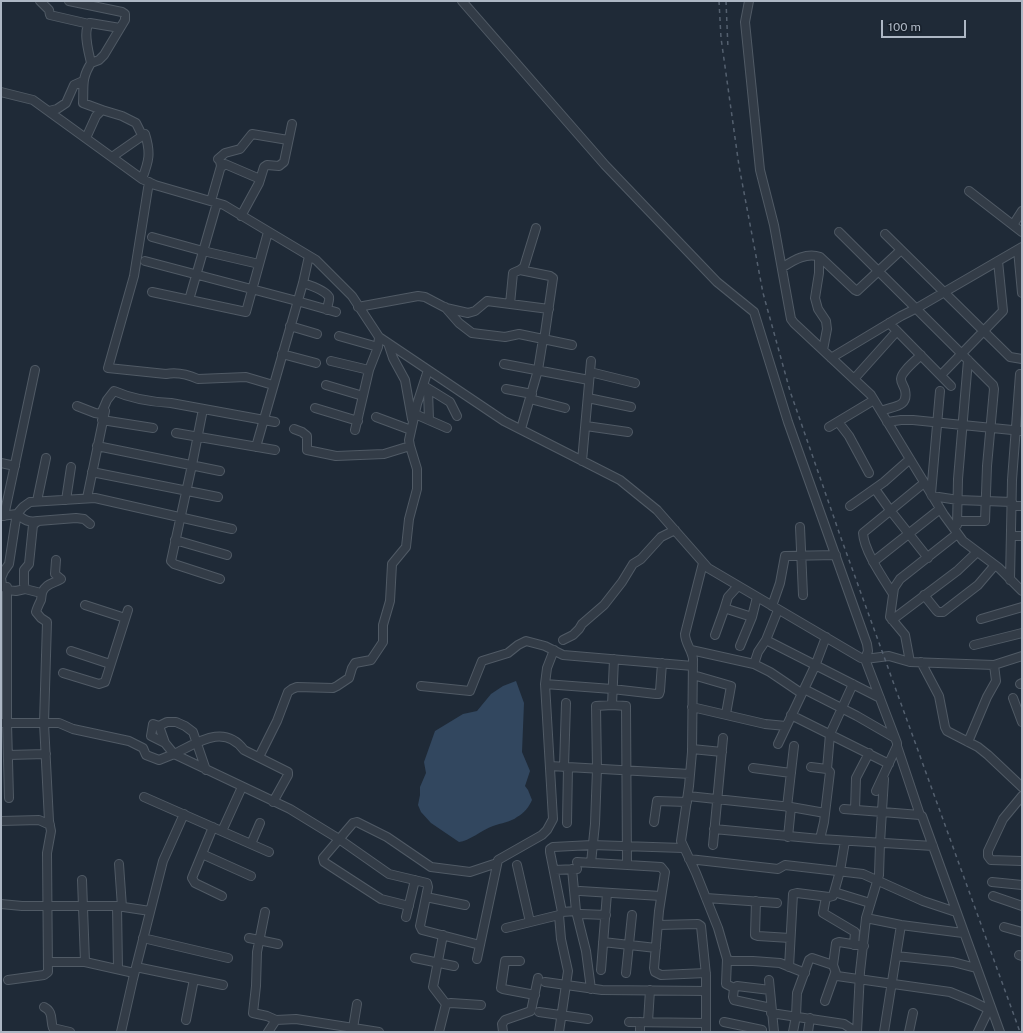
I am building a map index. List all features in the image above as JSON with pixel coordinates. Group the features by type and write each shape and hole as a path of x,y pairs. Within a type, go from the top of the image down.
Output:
{"street":[{"path":"40,1 49,10 50,15 89,24 120,28"},
{"path":"68,1 124,12 125,20 120,28 99,60 91,63 86,71 83,81 83,103 122,116 136,124 141,133 145,134 150,150 146,169 140,238 134,276 108,368 166,374 173,373 198,379 246,377 273,385"},
{"path":"462,1 605,165 717,282 754,312 788,422 867,644 868,651 865,659 896,742 990,1010 1000,1032"},
{"path":"749,1 745,22 760,170 774,225 791,319 871,396 931,495 963,542 995,565 1022,591"},
{"path":"89,24 86,30 91,63"},
{"path":"49,111 57,109 66,103 74,85 83,81"},
{"path":"1,92 33,100 146,181 154,185 224,205 316,260 352,296 379,337 504,421 620,480 657,510 708,568 865,659 889,656 910,662 994,665 1022,656"},
{"path":"86,138 96,116 102,110"},
{"path":"241,216 259,183 264,167 267,165 279,166 283,164 292,124"},
{"path":"112,157 145,134"},
{"path":"189,300 203,251 214,202 221,166 218,159 225,153 240,149 252,134 288,140"},
{"path":"220,161 223,166 225,164 260,179"},
{"path":"969,191 1022,232"},
{"path":"1013,225 1022,212"},
{"path":"510,304 513,272 524,267 536,228"},
{"path":"152,292 244,313 246,312 268,232"},
{"path":"839,232 917,308 993,386 985,521 957,521"},
{"path":"885,234 1010,357 1022,359"},
{"path":"152,237 259,264"},
{"path":"831,358 889,323 1020,249 1022,293"},
{"path":"782,267 804,256 810,255 818,257 855,290 859,290 901,250"},
{"path":"256,447 303,283 309,256"},
{"path":"818,257 819,273 815,298 818,309 826,321 827,329 823,350"},
{"path":"145,261 336,312"},
{"path":"941,375 1003,310 998,261"},
{"path":"520,270 550,276 552,278 549,309 538,370 522,429"},
{"path":"303,283 317,288 328,296 329,300 326,310"},
{"path":"358,307 418,296 425,297 445,307 468,313 475,311 486,301 549,309"},
{"path":"445,307 459,323 472,333 505,337 519,334 572,346"},
{"path":"889,323 951,386"},
{"path":"290,326 318,334"},
{"path":"854,379 897,331"},
{"path":"339,336 378,347"},
{"path":"355,430 369,370 378,347 379,337"},
{"path":"388,343 393,358 406,380 412,427"},
{"path":"282,354 316,363"},
{"path":"880,411 902,404 906,393 901,381 902,374 921,355"},
{"path":"910,662 905,635 892,620 890,614 894,588 900,579 928,558 956,531 968,360"},
{"path":"331,361 369,370"},
{"path":"582,461 591,361"},
{"path":"504,364 635,383"},
{"path":"18,514 3,516 35,370"},
{"path":"428,370 426,388 429,420"},
{"path":"1010,580 1013,471 1019,431 1020,374"},
{"path":"326,385 364,396"},
{"path":"259,757 277,721 288,692 297,688 333,688 349,678 355,663 371,660 383,645 383,625 390,601 392,564 406,547 409,519 417,489 417,469 409,440 418,400 426,388"},
{"path":"426,388 450,402 457,416"},
{"path":"506,389 565,408"},
{"path":"77,406 96,414 101,414 107,400 114,391 126,396 162,403 171,403 275,422"},
{"path":"931,495 936,422 940,391"},
{"path":"588,398 631,407"},
{"path":"87,498 107,400"},
{"path":"829,427 839,423 874,400"},
{"path":"315,408 358,420"},
{"path":"203,409 171,558 172,562 220,579"},
{"path":"415,414 447,428"},
{"path":"376,417 412,427"},
{"path":"102,420 153,428"},
{"path":"887,422 901,420 936,422 1019,431"},
{"path":"839,423 849,436 869,473"},
{"path":"586,426 628,432"},
{"path":"294,429 307,436 307,450 330,455 381,454 410,446"},
{"path":"176,433 275,450"},
{"path":"97,446 220,471"},
{"path":"37,501 46,458"},
{"path":"850,506 875,489 910,459"},
{"path":"1,463 14,466"},
{"path":"66,500 71,466"},
{"path":"1013,471 1022,471"},
{"path":"92,472 218,497"},
{"path":"893,594 873,562 862,533 924,483"},
{"path":"875,489 908,534 928,558"},
{"path":"931,495 958,500 986,501 1022,506"},
{"path":"41,592 25,589 16,591 7,589 2,585 1,578 9,564 14,525 18,514 23,507 30,502 99,498 232,529"},
{"path":"873,562 940,509"},
{"path":"18,514 24,520 31,522 76,518 84,519 90,524"},
{"path":"25,589 24,570 28,564 33,526 38,521"},
{"path":"800,526 803,595"},
{"path":"563,640 574,635 582,624 604,605 622,582 633,564 646,554 661,537 675,530"},
{"path":"1011,536 1022,536"},
{"path":"175,540 227,555"},
{"path":"892,620 924,594 957,571 977,552"},
{"path":"754,664 758,652 766,640 775,608 785,556 836,555"},
{"path":"8,980 46,974 48,962 47,853 51,831 44,723 47,622 36,612 40,601 41,592 47,586 61,579 55,574 56,560"},
{"path":"703,563 685,634 693,659 692,749 681,841 696,873 718,928 727,959 726,984 734,988 739,986 770,990"},
{"path":"924,594 938,612 943,612 978,585 995,565"},
{"path":"714,635 728,597 738,586"},
{"path":"7,589 4,627 4,723 8,755 5,764 5,778 9,798"},
{"path":"740,646 752,617 757,597"},
{"path":"85,605 125,618"},
{"path":"982,619 1022,607"},
{"path":"724,610 728,609 752,617"},
{"path":"63,673 101,684 105,682 128,610"},
{"path":"974,646 1022,633"},
{"path":"778,744 815,666 826,637"},
{"path":"766,640 880,698"},
{"path":"421,686 470,691 482,661 508,653 526,641 546,646 560,655 693,666"},
{"path":"477,959 497,863 501,858 542,834 550,825 552,819 553,811 545,684 547,668 554,650"},
{"path":"691,650 754,664 802,691 842,709 896,742"},
{"path":"71,651 110,664"},
{"path":"612,704 614,659"},
{"path":"921,662 939,696 947,731 988,755 1022,786"},
{"path":"545,684 659,694 662,663"},
{"path":"968,742 987,697 996,681 994,665"},
{"path":"693,676 731,686 726,714"},
{"path":"820,839 830,774 827,769 830,734 853,684"},
{"path":"1013,698 1022,722"},
{"path":"566,703 567,823"},
{"path":"591,863 595,824 597,769 596,706 612,704 626,706 627,865"},
{"path":"692,707 765,724 786,726"},
{"path":"791,715 889,764"},
{"path":"4,723 59,722 73,728 129,741 143,748 146,755 159,760 211,736 228,737 241,745 244,750 288,772 288,775 273,802"},
{"path":"206,770 193,732 176,722 167,722 159,726 153,724 151,736 165,743 174,754 206,770 273,802 290,809 339,839 389,874 425,882 428,885 420,928 424,931 480,945"},
{"path":"712,845 723,738"},
{"path":"876,791 889,764 896,742"},
{"path":"788,837 791,773 794,746"},
{"path":"692,749 722,752"},
{"path":"855,810 856,778 868,753"},
{"path":"8,755 46,754"},
{"path":"550,766 690,774"},
{"path":"753,768 791,773"},
{"path":"811,768 827,769"},
{"path":"734,988 734,1000 796,1016 844,1024 856,1032 860,972 866,918 879,875 884,774"},
{"path":"222,831 242,787"},
{"path":"1022,796 1003,819 988,850 988,856 991,860 1022,861"},
{"path":"144,797 269,852"},
{"path":"654,822 657,801 687,799 716,799 825,812"},
{"path":"844,810 920,814"},
{"path":"124,1031 135,970 165,856 184,814"},
{"path":"1,821 39,820 50,825"},
{"path":"409,906 381,899 324,862 323,858 353,823 357,822 388,837 431,867 470,872 497,863"},
{"path":"251,844 260,823"},
{"path":"213,827 193,876 193,881 194,883 222,896"},
{"path":"714,829 788,837 933,846"},
{"path":"789,966 793,894 797,893 831,897 840,871 845,841"},
{"path":"559,1032 568,971 562,939 561,914 550,849 552,847 592,845 683,848"},
{"path":"202,854 251,876"},
{"path":"689,859 778,869 785,865 863,874 923,901 956,912"},
{"path":"554,870 591,863 661,867 665,872 658,925 654,968 655,972 658,974 706,973"},
{"path":"118,969 120,907 119,864"},
{"path":"517,865 530,922"},
{"path":"575,867 578,913 586,951 591,989"},
{"path":"82,880 85,962"},
{"path":"406,917 414,880"},
{"path":"992,882 1022,885"},
{"path":"580,891 661,896"},
{"path":"834,892 870,903"},
{"path":"601,970 607,893"},
{"path":"826,896 823,913 855,932 854,945"},
{"path":"993,896 1022,906"},
{"path":"426,897 465,905"},
{"path":"706,898 778,902"},
{"path":"756,901 756,936 790,938"},
{"path":"1,904 22,906 120,907 150,911"},
{"path":"265,912 259,940 253,1012 276,1020 296,1019 379,1032"},
{"path":"506,928 561,914 578,913 606,916"},
{"path":"626,972 632,915"},
{"path":"866,918 901,925 963,933"},
{"path":"658,925 698,924 701,926 706,973 706,1032"},
{"path":"884,1032 901,925"},
{"path":"1004,926 1022,932"},
{"path":"443,936 433,987 446,1004"},
{"path":"143,938 228,958"},
{"path":"249,938 278,944"},
{"path":"603,942 656,948"},
{"path":"825,1001 834,969 837,942 864,946"},
{"path":"896,956 953,962 976,968"},
{"path":"415,958 454,966"},
{"path":"793,1032 796,1016 797,993 809,960 812,958 834,969 840,977 955,994 990,1010"},
{"path":"727,959 731,961 780,963 805,973"},
{"path":"520,961 505,961 501,988 535,995"},
{"path":"48,962 85,962 118,969 135,970 223,985"},
{"path":"186,1020 194,979"},
{"path":"503,1032 502,1024 505,1020 531,1011 541,980 591,989 706,991"},
{"path":"769,980 774,1032"},
{"path":"640,1032 644,1022 650,990"},
{"path":"353,1028 357,1004"},
{"path":"446,1004 481,1005"},
{"path":"439,1032 446,1004"},
{"path":"44,1007 49,1010 51,1014 53,1028 70,1032"},
{"path":"978,1032 990,1010"},
{"path":"539,1012 588,1019"},
{"path":"909,1032 913,1013"},
{"path":"808,1032 810,1018"},
{"path":"268,1032 276,1020"},
{"path":"629,1022 706,1023"},
{"path":"724,1022 740,1029 762,1030"}],"water":[{"path":"516,681 524,703 522,752 530,771 525,786 532,800 526,810 515,819 493,826 467,840 459,842 431,823 421,812 418,805 420,787 426,773 424,762 435,731 463,714 477,711 491,694 503,686"}],"railway":[{"path":"719,1 721,38 739,166 763,293 790,391 841,538 1020,1032"},
{"path":"726,1 728,49"}]}
